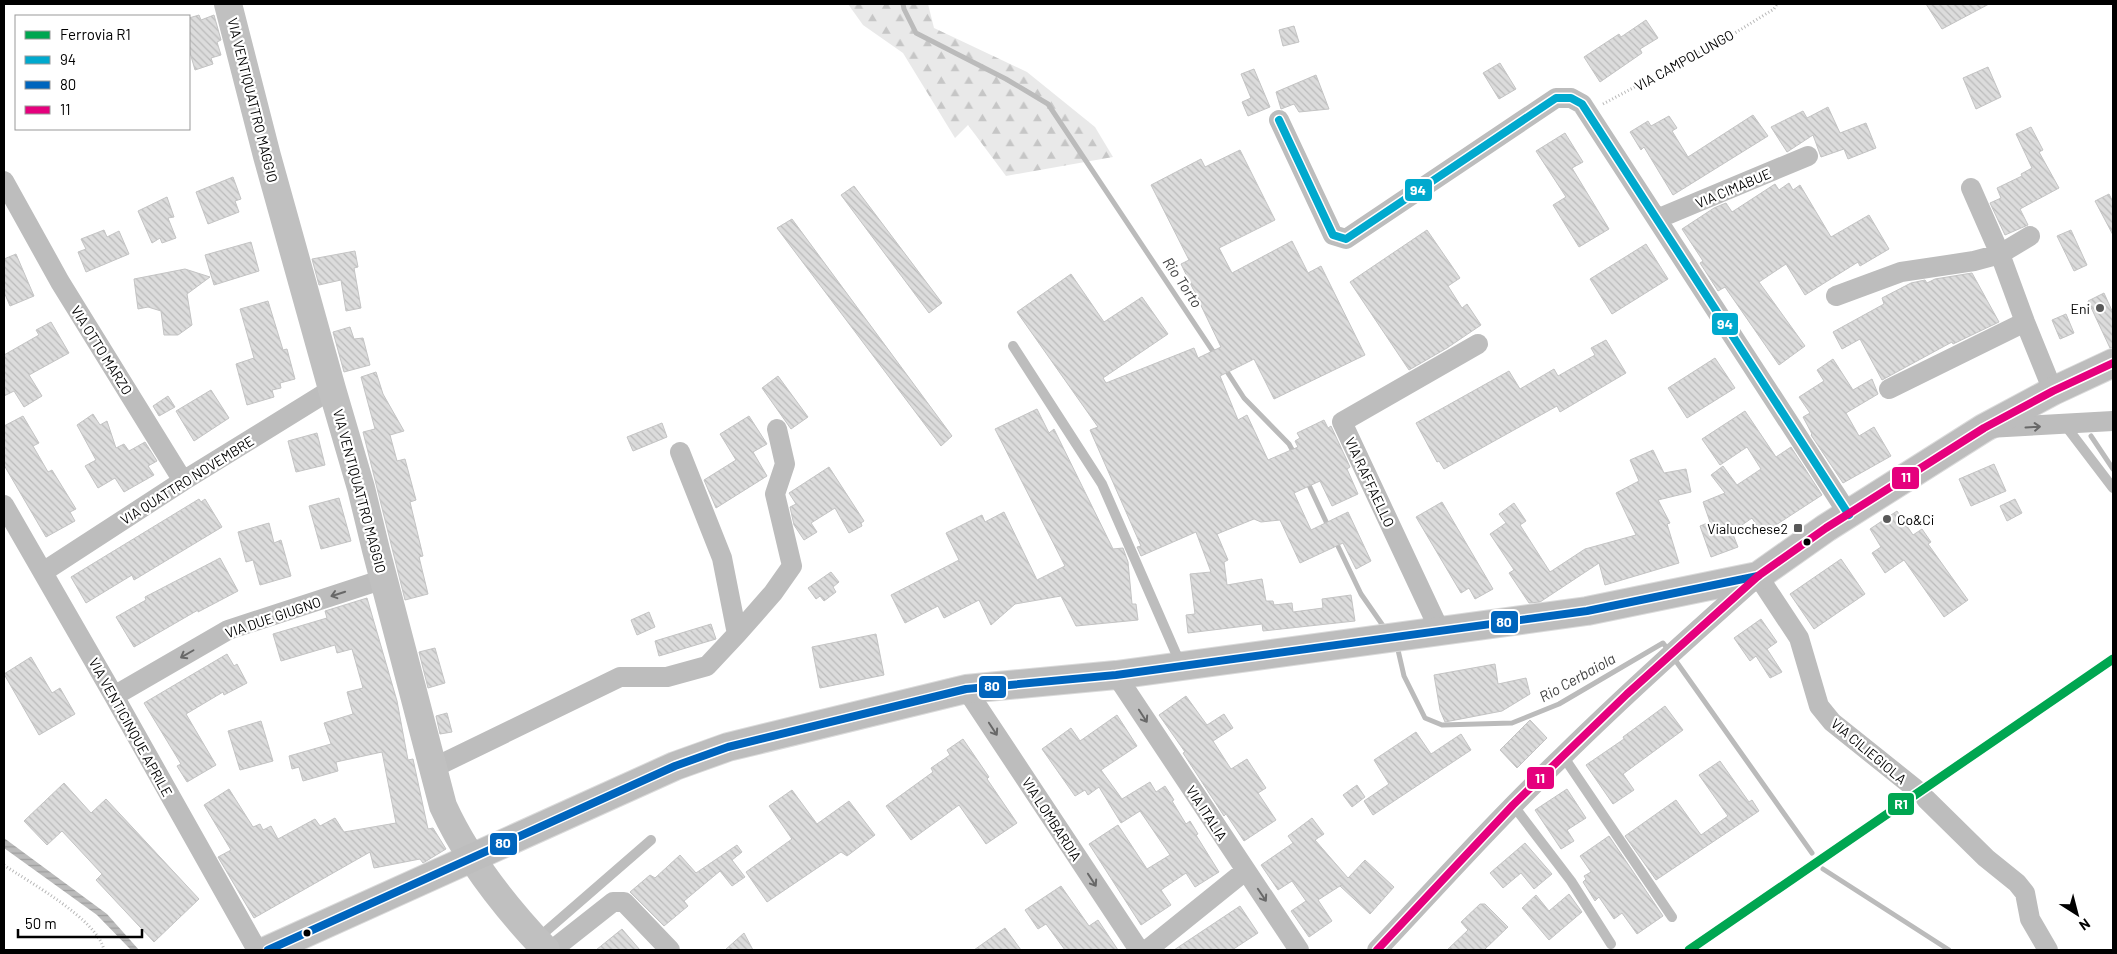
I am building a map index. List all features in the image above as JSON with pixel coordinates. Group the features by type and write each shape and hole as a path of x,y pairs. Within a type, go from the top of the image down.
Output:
{"main road":[{"path":"268,950 675,766 728,747 966,688 1116,675 1587,611 1758,576 1826,528 1984,428 2053,390 2113,363"}],"street":[{"name":"VIA VENTIQUATTRO MAGGIO","path":"228,4 267,156 361,488 433,768 449,820 472,858 499,894 545,947"},
{"path":"1279,120 1330,230 1333,235 1346,239 1556,98 1571,98 1582,104 1849,515"},
{"name":"VIA CIMABUE","path":"1657,219 1808,156"},
{"name":"VIA OTTO MARZO","path":"4,181 60,282 183,480"},
{"path":"1970,188 2000,254 2024,322 2053,390"},
{"path":"1836,296 1901,272 1974,261 2000,254 2030,236"},
{"path":"1889,389 2024,322"},
{"name":"VIA RAFFAELLO","path":"1440,631 1342,422 1478,344"},
{"name":"VIA QUATTRO NOVEMBRE","path":"44,572 183,480 332,390"},
{"path":"1984,428 2113,421"},
{"path":"433,768 620,677 667,677 707,666 738,634 773,593 792,566 775,494 785,464 776,429"},
{"path":"680,452 722,558 738,634"},
{"name":"VIA VENTICINQUE APRILE","path":"4,505 44,572 257,950"},
{"path":"1377,950 1513,805 1562,756 1627,694 1758,576"},
{"name":"VIA CILIEGIOLA","path":"1758,576 1799,638 1819,706 1832,722 1922,794 1986,858 2018,883 2025,893 2030,919 2048,950"},
{"name":"VIA DUE GIUGNO","path":"114,696 228,630 384,579"},
{"name":"VIA ITALIA","path":"1116,675 1299,950"},
{"name":"VIA LOMBARDIA","path":"966,688 1139,950"},
{"path":"1147,950 1245,871"},
{"path":"545,947 613,902 624,902 670,950"}],"lane":[{"path":"1013,346 1102,484 1181,666"},
{"path":"2065,425 2113,488"},
{"path":"1562,756 1672,917"},
{"path":"1513,805 1572,881 1611,944"},
{"path":"545,947 651,840"}],"path":[{"name":"VIA CAMPOLUNGO","path":"1588,113 1730,36 1774,9 1777,4"},
{"path":"4,865 46,892 80,918 97,934 105,950"}],"green space":[{"path":"848,4 928,4 934,28 1027,72 1095,127 1113,157 1006,176 968,125 955,138 903,53 863,25"}],"shaded area":[{"path":"4,838 107,914 139,950 131,950 97,915 4,848"}],"building":[{"path":"1926,4 1989,4 1942,29"},
{"path":"199,15 201,20 214,15 221,40 217,42 221,55 211,58 213,64 195,70 190,52 190,18"},
{"path":"1646,20 1658,38 1640,49 1642,53 1600,82 1584,57 1619,34 1621,37"},
{"path":"1294,26 1299,42 1283,46 1279,30"},
{"path":"1500,63 1516,89 1499,99 1483,73"},
{"path":"1988,67 2001,97 1976,109 1963,78"},
{"path":"1254,69 1270,107 1248,116 1242,102 1251,98 1241,74"},
{"path":"1316,75 1329,109 1299,112 1294,104 1281,109 1276,92"},
{"path":"1828,107 1840,133 1866,123 1876,148 1848,159 1844,149 1821,157 1813,135 1787,152 1771,127 1803,111 1807,118"},
{"path":"1753,115 1768,136 1673,195 1644,147 1641,150 1630,132 1648,121 1651,126 1669,116 1677,128 1672,131 1688,157"},
{"path":"2031,127 2043,150 2039,152 2059,188 2020,209 2028,225 2005,235 1990,203 2001,198 1997,188 2022,176 2021,174 2032,168 2016,134"},
{"path":"1565,133 1583,162 1572,168 1609,229 1579,247 1553,205 1566,197 1536,151"},
{"path":"1240,150 1275,220 1219,248 1232,273 1292,241 1308,273 1321,266 1365,355 1274,399 1254,359 1220,376 1238,420 1247,415 1268,460 1298,447 1295,441 1300,438 1297,433 1324,420 1328,428 1331,426 1350,467 1347,469 1358,494 1332,506 1320,481 1294,493 1311,530 1348,512 1371,561 1356,569 1343,543 1300,563 1280,520 1261,522 1254,519 1217,534 1228,560 1224,562 1227,585 1262,579 1266,601 1273,601 1274,605 1292,603 1293,612 1323,608 1322,599 1351,595 1355,621 1263,631 1262,624 1188,633 1186,615 1195,614 1190,574 1211,572 1196,532 1141,556 1137,547 1141,546 1090,430 1098,427 1017,312 1071,274 1104,322 1142,297 1168,334 1103,378 1106,383 1194,348 1198,358 1221,347 1181,264 1189,260 1151,185 1201,159 1205,167"},
{"path":"233,177 241,199 235,201 239,212 208,224 196,192"},
{"path":"1789,183 1793,190 1800,185 1831,237 1869,215 1889,249 1860,266 1858,262 1805,295 1786,264 1759,282 1805,346 1779,365 1725,287 1718,291 1700,263 1703,261 1682,229 1714,208 1726,203 1732,212 1775,184 1779,190"},
{"path":"854,186 942,303 929,313 841,195"},
{"path":"2109,194 2113,202 2113,235 2095,201"},
{"path":"167,197 174,217 168,218 176,238 162,243 160,238 152,243 138,211"},
{"path":"792,219 952,436 941,446 777,228"},
{"path":"104,230 107,237 119,231 129,254 86,272 78,252 86,249 81,239"},
{"path":"1427,230 1460,278 1448,286 1462,308 1467,304 1481,325 1409,370 1350,282"},
{"path":"2071,230 2087,265 2074,271 2057,236"},
{"path":"251,242 259,271 214,285 205,255"},
{"path":"1646,244 1668,279 1612,314 1590,279"},
{"path":"355,251 358,267 354,268 361,308 346,311 341,280 319,285 312,259"},
{"path":"16,254 34,296 10,306 4,292 4,259"},
{"path":"185,269 210,277 187,294 192,325 178,335 164,335 161,311 148,307 138,309 134,279"},
{"path":"1972,273 1999,322 1953,344 1952,342 1882,380 1860,339 1842,349 1833,332 1884,304 1882,298 1911,283 1925,280 1927,283 1935,279"},
{"path":"2104,293 2113,313 2113,348 2110,348 2088,301"},
{"path":"268,301 283,350 287,349 295,379 280,383 281,388 272,390 274,397 247,405 236,364 254,358 240,309"},
{"path":"2066,314 2074,333 2060,339 2052,320"},
{"path":"51,322 69,353 29,375 42,396 24,407 14,391 4,396 4,355 39,335 36,330"},
{"path":"350,327 354,339 363,338 370,365 344,372 333,332"},
{"path":"1606,340 1626,373 1560,412 1557,406 1444,469 1439,461 1437,462 1416,423 1509,371 1520,389 1554,369 1558,376 1595,355 1591,348"},
{"path":"1715,358 1735,388 1687,418 1668,388"},
{"path":"1833,359 1853,390 1872,379 1878,394 1846,413 1859,436 1874,427 1891,456 1843,483 1811,435 1803,417 1810,413 1799,397 1824,381 1817,370"},
{"path":"376,372 383,394 404,431 390,435 397,461 405,459 416,500 410,502 423,556 419,557 428,594 405,600 363,432 375,429 361,377"},
{"path":"778,376 808,417 791,429 762,388"},
{"path":"211,390 229,418 194,441 176,411"},
{"path":"168,396 175,407 159,416 153,406"},
{"path":"1037,409 1049,433 1054,429 1113,549 1123,548 1128,562 1132,604 1136,604 1138,620 1076,626 1061,596 1015,604 991,625 979,600 944,618 938,606 905,623 891,595 959,560 946,533 982,515 985,522 1004,512 1037,580 1065,566 995,429"},
{"path":"1745,411 1776,457 1791,447 1822,495 1762,534 1752,518 1732,532 1738,547 1711,557 1700,526 1710,522 1703,502 1725,493 1711,475 1723,466 1737,485 1761,469 1747,447 1720,465 1702,439"},
{"path":"93,414 100,425 107,421 116,448 124,444 129,451 145,442 157,461 148,466 154,475 124,492 115,478 98,488 85,466 96,460 77,425"},
{"path":"23,416 39,443 33,446 48,472 52,470 76,509 70,512 75,521 46,537 4,465 4,426"},
{"path":"749,416 767,444 753,452 767,476 716,508 704,480 736,460 720,434"},
{"path":"662,423 667,437 633,451 627,437"},
{"path":"317,433 325,465 296,472 288,441"},
{"path":"1653,450 1664,473 1686,469 1691,492 1658,500 1670,523 1667,524 1679,563 1605,585 1599,563 1540,602 1529,603 1509,573 1514,570 1490,534 1506,523 1499,514 1514,503 1526,521 1520,525 1550,572 1585,549 1636,535 1616,493 1639,481 1630,460"},
{"path":"1994,464 2006,491 1971,506 1959,479"},
{"path":"829,467 864,521 861,523 862,526 849,533 835,508 811,523 817,532 804,540 794,525 790,507 796,504 789,493"},
{"path":"339,498 351,541 321,549 309,506"},
{"path":"199,499 201,502 205,499 222,527 134,580 132,575 86,603 71,577"},
{"path":"2015,499 2022,513 2007,521 2000,506"},
{"path":"1442,502 1493,589 1475,599 1469,588 1461,593 1416,517"},
{"path":"1897,511 1913,535 1922,529 1931,542 1928,544 1968,600 1944,617 1904,560 1885,573 1872,553 1881,547 1870,529"},
{"path":"269,523 274,543 281,540 291,576 260,585 253,560 246,562 238,532"},
{"path":"220,558 238,591 198,612 198,610 134,647 116,617 146,600 145,597"},
{"path":"1841,559 1865,594 1814,629 1790,594"},
{"path":"831,572 839,582 833,587 836,592 824,601 820,596 816,599 808,588"},
{"path":"367,598 397,701 408,760 413,759 428,829 433,828 446,849 423,863 420,859 374,868 370,852 254,918 218,857 231,850 204,805 229,789 253,827 260,824 263,830 271,826 278,839 315,819 320,826 335,818 344,832 396,823 382,752 336,762 338,771 303,781 299,767 292,769 289,756 331,744 324,723 353,714 347,692 363,688 352,649 337,653 335,645 281,661 273,634 327,618 325,611"},
{"path":"649,612 655,627 637,635 631,620"},
{"path":"1761,619 1777,642 1767,649 1782,672 1770,678 1756,656 1750,661 1734,638"},
{"path":"711,624 716,639 659,656 655,641"},
{"path":"876,634 884,675 820,688 812,647"},
{"path":"435,648 445,683 428,688 419,652"},
{"path":"227,654 234,666 237,664 247,683 224,695 223,692 186,714 216,765 187,782 177,766 181,764 144,703"},
{"path":"31,657 52,693 60,688 75,714 39,735 4,674"},
{"path":"1495,664 1498,684 1526,678 1530,694 1502,711 1445,722 1440,710 1434,675"},
{"path":"1186,696 1207,725 1224,714 1233,728 1213,741 1231,769 1247,759 1266,788 1258,793 1276,820 1244,841 1226,814 1224,816 1183,753 1185,752 1159,715"},
{"path":"1665,706 1683,730 1623,774 1634,790 1613,804 1586,765 1624,739 1623,737"},
{"path":"447,713 452,732 440,734 436,716"},
{"path":"1117,715 1137,746 1101,770 1122,799 1150,782 1156,792 1165,786 1186,824 1190,821 1198,834 1196,835 1219,872 1195,887 1186,873 1161,890 1171,905 1141,925 1089,844 1118,825 1147,869 1170,855 1140,811 1121,823 1099,787 1088,795 1085,790 1075,796 1042,749 1071,728 1080,741"},
{"path":"1530,720 1547,738 1517,768 1500,750"},
{"path":"261,721 273,761 240,770 228,731"},
{"path":"1416,732 1431,754 1461,734 1471,750 1373,815 1364,801 1389,784 1374,760"},
{"path":"963,739 1017,823 986,844 959,805 911,840 886,806 933,772 931,768 950,755 947,750"},
{"path":"1720,761 1749,802 1752,800 1759,811 1656,880 1625,836 1676,800 1701,835 1728,816 1699,775"},
{"path":"64,783 91,813 106,799 199,899 154,942 96,880 102,874 62,831 47,845 24,821"},
{"path":"1357,785 1365,797 1352,807 1343,795"},
{"path":"1567,789 1586,818 1567,830 1574,841 1561,849 1535,810"},
{"path":"792,790 817,824 849,801 875,835 847,856 841,852 767,902 746,872 792,839 769,806"},
{"path":"1312,818 1324,834 1315,840 1348,878 1365,860 1394,887 1370,914 1340,886 1343,884 1318,900 1332,921 1309,937 1291,911 1306,901 1292,881 1278,890 1261,865 1293,843 1288,836"},
{"path":"1609,836 1663,916 1637,934 1622,913 1614,919 1599,897 1595,901 1583,882 1586,879 1584,876 1591,872 1580,856"},
{"path":"1525,843 1552,874 1534,889 1521,873 1503,888 1490,873"},
{"path":"737,845 742,852 732,860 745,877 732,886 720,871 684,901 688,906 664,926 630,892 650,875 655,878 680,855 696,873"},
{"path":"1061,886 1089,926 1098,920 1118,950 1065,950 1046,924 1038,929 1025,910"},
{"path":"1569,894 1582,912 1549,940 1522,908 1536,895 1549,911"},
{"path":"1480,904 1485,904 1508,927 1484,950 1447,950 1468,930 1461,922"},
{"path":"1240,906 1258,933 1232,950 1174,950"},
{"path":"1005,928 1021,950 974,950"},
{"path":"622,929 640,950 596,950"},
{"path":"744,933 753,950 725,950"}],"waterway":[{"name":"Rio Torto","path":"903,4 916,33 1006,79 1048,104 1216,356"},
{"name":"Rio Torto","path":"1224,367 1244,398 1289,444 1295,455"},
{"path":"2091,436 2113,469"},
{"name":"Rio Torto","path":"1307,481 1329,528"},
{"name":"Rio Torto","path":"1335,540 1361,594 1386,630"},
{"name":"Rio Cerbaiola","path":"1398,650 1404,676 1425,718 1442,725 1512,723 1559,704 1663,643 1669,651"},
{"path":"1673,657 1812,853"},
{"path":"1823,869 1949,950"}],"rail line":[{"name":"R1","path":"1689,950 2113,659"}],"transit line":[{"name":"94","path":"1279,120 1333,235 1346,239 1556,98 1571,98 1582,104 1849,515"},
{"name":"11","path":"1377,950 1513,805 1627,694 1758,576 1826,528 1984,428 2053,391 2113,363"},
{"name":"80","path":"268,950 675,766 728,747 966,689 1116,675 1587,611 1758,576"}],"place":[{"name":"Eni","path":"2100,308"},
{"name":"Co&Ci","path":"1887,519"},
{"name":"Vialucchese2","path":"1798,528"}]}
